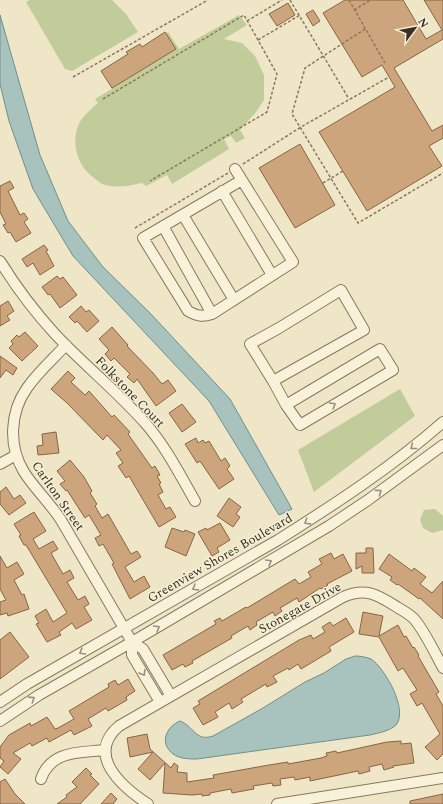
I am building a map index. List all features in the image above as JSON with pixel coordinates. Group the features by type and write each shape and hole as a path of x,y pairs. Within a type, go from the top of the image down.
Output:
{"street":[{"path":"235,169 242,180 293,262 212,314 204,316 195,315 188,311 143,238 242,180"},
{"path":"222,192 272,275"},
{"path":"183,215 234,300"},
{"path":"163,226 212,314"},
{"name":"Folkstone Court","path":"0,261 3,273 38,315 66,345 132,408 147,426 170,457 195,501"},
{"path":"273,381 364,330 341,290 250,344 286,405 300,424 393,370 380,349 286,405"},
{"name":"Carlton Street","path":"66,345 34,378 21,398 14,420 14,444 16,455 23,471 61,520 132,642"},
{"name":"Greenview Shores Boulevard","path":"0,702 27,684 278,540 317,516 394,462 443,422"},
{"path":"0,721 39,695 329,526 368,500 443,445"},
{"path":"0,464 16,455"},
{"name":"Stonegate Drive","path":"105,750 108,739 114,730 119,726 343,597 355,593 367,592 379,596 412,617 416,621 443,668"},
{"path":"132,642 143,649 171,696"},
{"path":"132,642 132,655 160,702"},
{"path":"41,779 46,768 59,757 70,754 105,750 107,764 113,774 148,804"},
{"path":"277,804 443,778"}],"path":[{"path":"73,77 208,0"},
{"path":"247,21 282,0"},
{"path":"290,0 349,99"},
{"path":"349,0 385,63"},
{"path":"354,10 371,0"},
{"path":"103,99 244,15 276,74 267,112 150,181"},
{"path":"258,40 300,15"},
{"path":"365,29 305,68 292,114 358,223 443,173"},
{"path":"135,228 235,169 301,127 389,77"},
{"path":"322,183 343,171"}],"green space":[{"path":"30,0 112,0 126,14 138,32 72,71 65,69 26,2"},
{"path":"239,15 247,25 224,39 242,43 255,56 264,75 264,100 256,112 240,130 245,138 236,143 231,136 224,139 229,149 172,184 167,175 146,186 142,183 124,186 110,186 101,183 88,173 77,155 75,141 76,133 78,126 86,113 98,103 95,99 112,89 102,70 168,32 179,49"},
{"path":"400,389 415,416 314,492 298,450"},
{"path":"435,509 443,516 443,530 432,533 423,528 420,520 424,510"}],"water":[{"path":"0,15 40,155 68,221 103,267 150,313 230,399 292,509 279,515 209,401 73,256 33,189 9,121 0,84"},
{"path":"355,656 371,659 388,679 393,689 399,709 399,718 396,725 391,729 370,735 197,759 176,756 166,745 165,740 168,731 180,721 185,723 202,737 213,736 305,682 324,673 346,659"}],"building":[{"path":"345,0 403,0 426,39 442,30 424,0 443,0 443,39 394,68 432,131 443,125 443,138 429,146 442,166 367,211 319,132 395,87 382,65 362,77 323,13"},
{"path":"288,3 295,15 277,26 269,14"},
{"path":"313,10 320,21 313,26 306,14"},
{"path":"165,32 176,49 112,88 101,71 128,54 126,52 140,44 142,47"},
{"path":"300,144 335,205 295,228 259,168"},
{"path":"10,181 14,188 8,191 20,215 24,213 28,219 24,222 31,233 16,242 10,232 8,233 3,225 6,224 0,212 0,186"},
{"path":"44,245 48,250 46,251 54,266 40,275 33,263 27,267 22,259"},
{"path":"57,276 60,279 63,277 77,295 60,308 50,294 48,295 42,287"},
{"path":"8,301 14,311 7,316 10,320 0,326 0,306"},
{"path":"81,306 86,312 89,310 99,321 87,332 77,321 75,323 69,317"},
{"path":"112,327 128,345 127,346 162,384 168,380 176,391 156,406 137,379 134,383 127,377 130,374 114,358 111,361 105,354 109,350 99,339"},
{"path":"25,332 38,346 22,361 9,348 13,344 11,341 17,335 19,337"},
{"path":"0,356 17,368 13,375 6,370 0,378"},
{"path":"68,371 75,378 71,382 85,395 89,391 112,417 114,415 130,432 128,434 152,468 155,466 160,475 157,476 161,483 159,484 163,492 158,495 166,509 170,507 176,517 159,527 129,476 126,478 118,466 123,463 116,453 121,450 107,435 103,440 67,403 51,389"},
{"path":"182,404 196,422 182,432 169,413"},
{"path":"56,432 59,453 38,455 37,446 43,445 42,434"},
{"path":"196,438 198,443 203,440 205,443 209,441 221,461 225,458 230,466 227,469 234,479 219,489 200,461 197,463 185,444"},
{"path":"70,460 84,477 92,491 90,493 97,504 95,506 102,518 108,514 131,554 137,551 141,557 125,567 134,582 144,576 150,587 130,599 112,564 114,563 103,544 99,546 95,538 101,535 89,515 85,518 67,490 66,491 60,484 65,481 57,471"},
{"path":"6,487 14,499 20,495 26,503 9,515 0,504 0,492"},
{"path":"229,498 241,507 236,514 240,517 233,527 217,516"},
{"path":"34,512 46,531 33,539 39,549 53,541 58,549 51,553 63,574 70,570 74,578 67,582 78,600 85,596 89,604 84,607 92,620 76,629 72,623 59,632 61,635 47,642 36,624 39,623 35,616 46,609 53,622 67,613 26,545 24,545 19,536 21,535 14,524"},
{"path":"220,523 230,540 217,548 219,552 212,556 198,532 206,528 207,530"},
{"path":"172,528 184,532 185,530 195,534 186,556 165,547"},
{"path":"366,548 373,548 374,573 362,573 362,566 356,569 356,553 366,553"},
{"path":"331,553 334,559 343,554 352,571 327,584 328,585 321,589 320,588 299,602 297,598 280,608 282,611 275,616 273,612 256,622 257,625 250,630 248,626 231,636 232,638 192,661 193,663 185,667 183,664 172,670 163,655 216,624 214,621 220,618 222,621 295,579 299,584 311,577 308,572 322,564 319,559"},
{"path":"389,554 412,571 414,568 426,577 420,584 432,593 443,581 443,619 420,598 419,599 398,584 397,585 390,580 392,577 379,569"},
{"path":"0,556 7,568 17,562 24,574 14,580 22,595 24,594 29,609 8,616 7,613 0,615 0,602 6,600 0,589"},
{"path":"363,612 383,616 379,636 398,625 404,637 406,636 419,655 418,656 439,692 436,694 443,706 443,754 437,760 425,747 440,734 422,703 417,706 410,694 417,690 403,668 398,671 379,637 359,634"},
{"path":"346,618 354,632 329,647 331,651 301,669 298,664 289,670 288,668 273,676 277,682 267,687 266,684 241,699 243,702 232,709 229,703 215,712 218,717 203,725 193,708 200,704 198,701 299,640 311,635 313,639 325,632 322,627 330,622 333,626"},
{"path":"10,632 29,657 0,679 0,640"},
{"path":"128,679 135,691 126,697 127,700 108,711 106,708 88,719 92,726 74,735 71,730 49,742 47,738 32,746 30,743 13,753 21,759 8,774 0,767 4,761 0,758 0,747 9,735 30,723 31,726 47,717 55,729 58,728 74,719 69,711 109,687 108,684 115,680 118,685"},
{"path":"147,734 150,749 171,768 174,763 178,766 177,772 187,773 187,782 214,778 213,775 321,758 327,756 326,753 336,751 337,753 387,742 401,741 401,744 411,743 414,763 393,766 394,767 384,770 382,764 369,767 370,771 359,774 358,771 310,781 310,777 295,780 294,777 280,779 281,785 273,786 272,783 253,786 254,789 232,793 231,789 202,796 202,794 192,795 163,793 165,763 150,780 138,769 153,752 130,757 127,738"},
{"path":"86,768 92,774 90,775 99,784 80,804 57,804 77,787 72,782"},
{"path":"5,779 15,794 25,804 0,804 0,782"},
{"path":"111,793 117,799 113,804 101,804"},
{"path":"443,794 443,804 410,804 410,801"}]}
